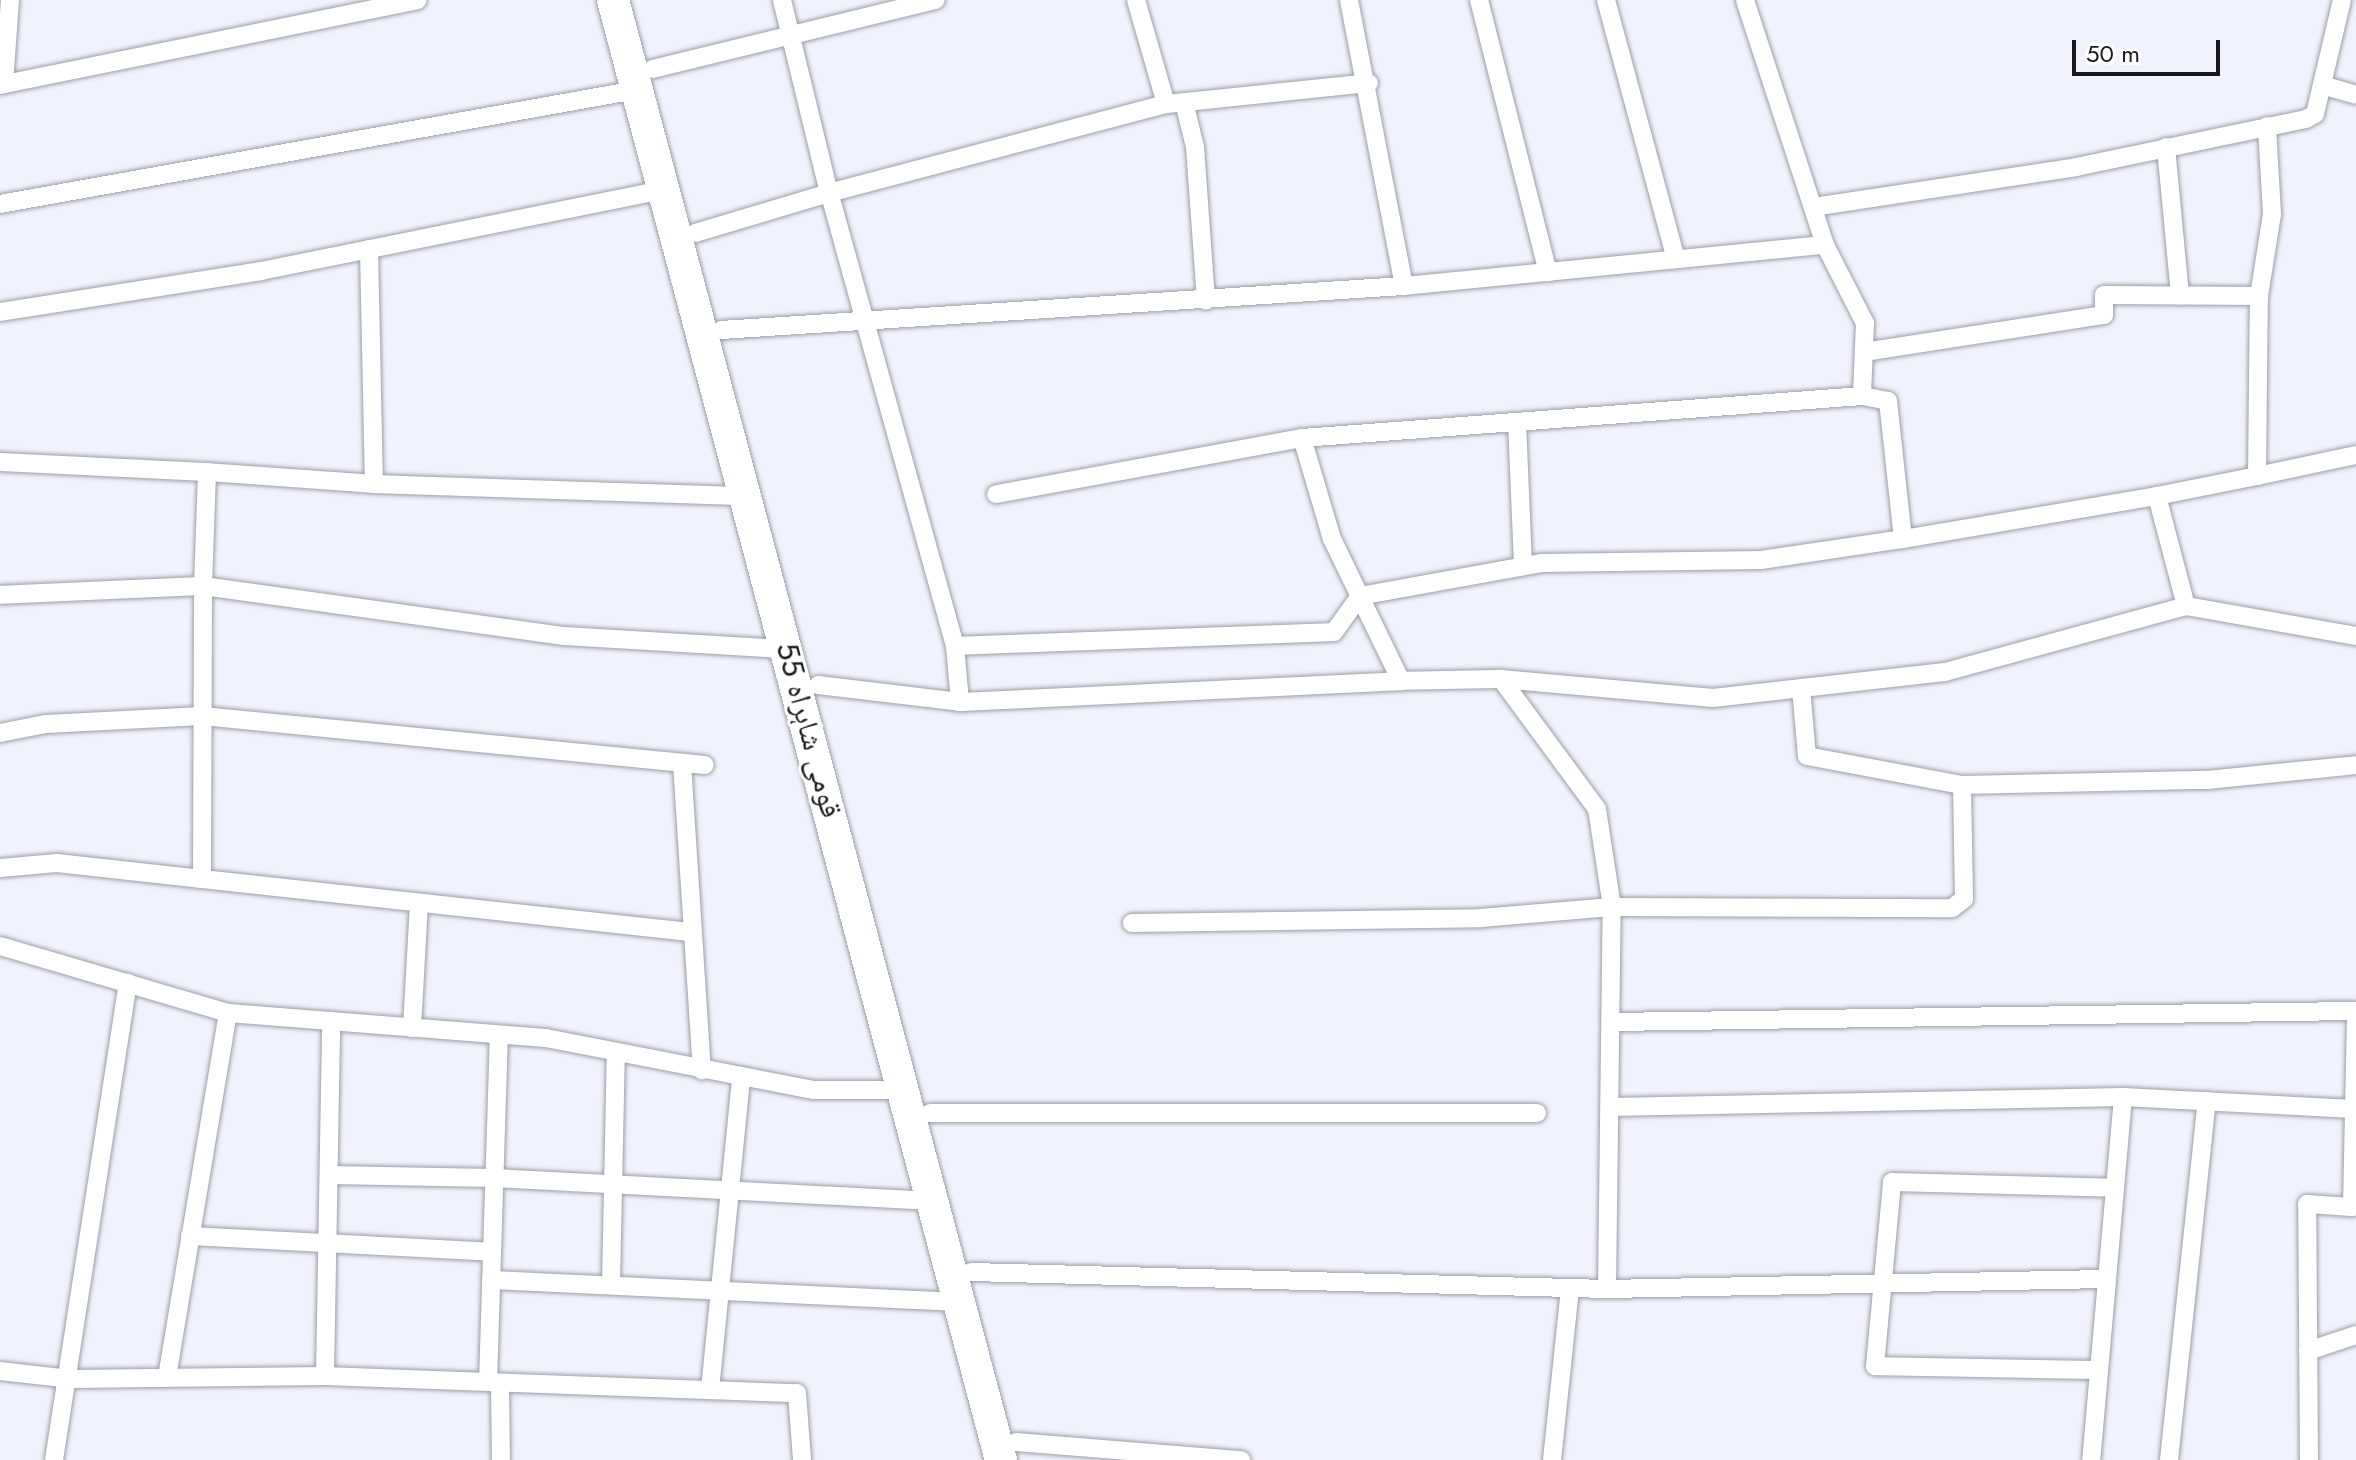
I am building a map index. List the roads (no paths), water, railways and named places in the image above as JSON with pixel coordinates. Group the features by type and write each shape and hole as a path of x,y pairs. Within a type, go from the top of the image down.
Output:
{"highway":[{"name":"قومی شاہراہ 55","path":"613,0 644,79 695,233 721,330 730,400"},
{"name":"قومی شاہراہ 55","path":"634,0 662,190 730,400 787,649 856,869"},
{"name":"قومی شاہراہ 55","path":"757,513 818,685 856,869 903,1051 930,1113 1013,1454"},
{"name":"قومی شاہراہ 55","path":"903,1051 903,1090 959,1302 1013,1454"}],"street":[{"path":"10,0 2,85 417,0"},
{"path":"782,0 864,325 955,646 960,702"},
{"path":"0,204 644,79 791,36 936,0"},
{"path":"1136,0 1195,147 1206,301"},
{"path":"1349,0 1369,83 1404,286"},
{"path":"1479,0 1548,272"},
{"path":"1606,0 1676,259"},
{"path":"1745,0 1825,245 1865,323 1862,396"},
{"path":"1813,207 2076,167 2315,114 2342,0"},
{"path":"695,233 829,193 1175,103 1369,83"},
{"path":"2322,85 2356,95"},
{"path":"2257,476 2259,296 2272,214 2267,126"},
{"path":"2166,147 2180,295"},
{"path":"0,312 127,295 662,190"},
{"path":"721,330 864,325 1404,286 1825,245"},
{"path":"369,249 374,484"},
{"path":"1864,352 2104,315 2104,295 2259,296"},
{"path":"996,494 1302,438 1862,396 1888,401 1903,539"},
{"path":"1517,422 1523,566"},
{"path":"1302,438 1332,539 1401,681"},
{"path":"955,646 1334,632 1360,596 1523,566 1761,560 2157,496 2356,455"},
{"path":"0,462 207,472 757,513"},
{"path":"202,879 203,586 207,472"},
{"path":"2157,496 2186,606"},
{"path":"0,595 203,586 565,636 787,649"},
{"path":"818,685 960,702 1501,679 1713,698 1945,672 2186,606 2356,636"},
{"path":"1501,679 1597,809 1612,907 1607,1289"},
{"path":"1801,688 1807,756 1962,785 2207,780 2356,765"},
{"path":"0,733 46,724 202,716 705,765"},
{"path":"682,763 702,1070"},
{"path":"1132,923 1481,918 1612,907 1952,908 1964,899 1962,785"},
{"path":"0,868 57,863 692,932"},
{"path":"412,1028 419,903"},
{"path":"0,946 228,1013 499,1035 616,1052 814,1090 903,1090"},
{"path":"54,1460 70,1379 128,983"},
{"path":"1611,1022 2356,1011"},
{"path":"167,1377 228,1013"},
{"path":"325,1376 331,1021"},
{"path":"2309,1460 2307,1204 2352,1207 2356,1022"},
{"path":"499,1035 491,1280 494,1382 501,1460"},
{"path":"611,1284 616,1052"},
{"path":"710,1390 741,1077"},
{"path":"1610,1107 2123,1097 2354,1109"},
{"path":"2091,1460 2123,1097"},
{"path":"2169,1460 2207,1101"},
{"path":"930,1113 1537,1113"},
{"path":"329,1175 494,1178 932,1201"},
{"path":"2099,1370 1875,1366 1892,1182 2115,1188"},
{"path":"190,1236 328,1247 492,1252"},
{"path":"971,1272 1607,1289 2107,1279"},
{"path":"491,1280 720,1288 959,1302"},
{"path":"1555,1460 1570,1288"},
{"path":"2308,1351 2356,1335"},
{"path":"0,1371 70,1379 325,1376 797,1393 802,1460"},
{"path":"1013,1454 1241,1460"}]}
